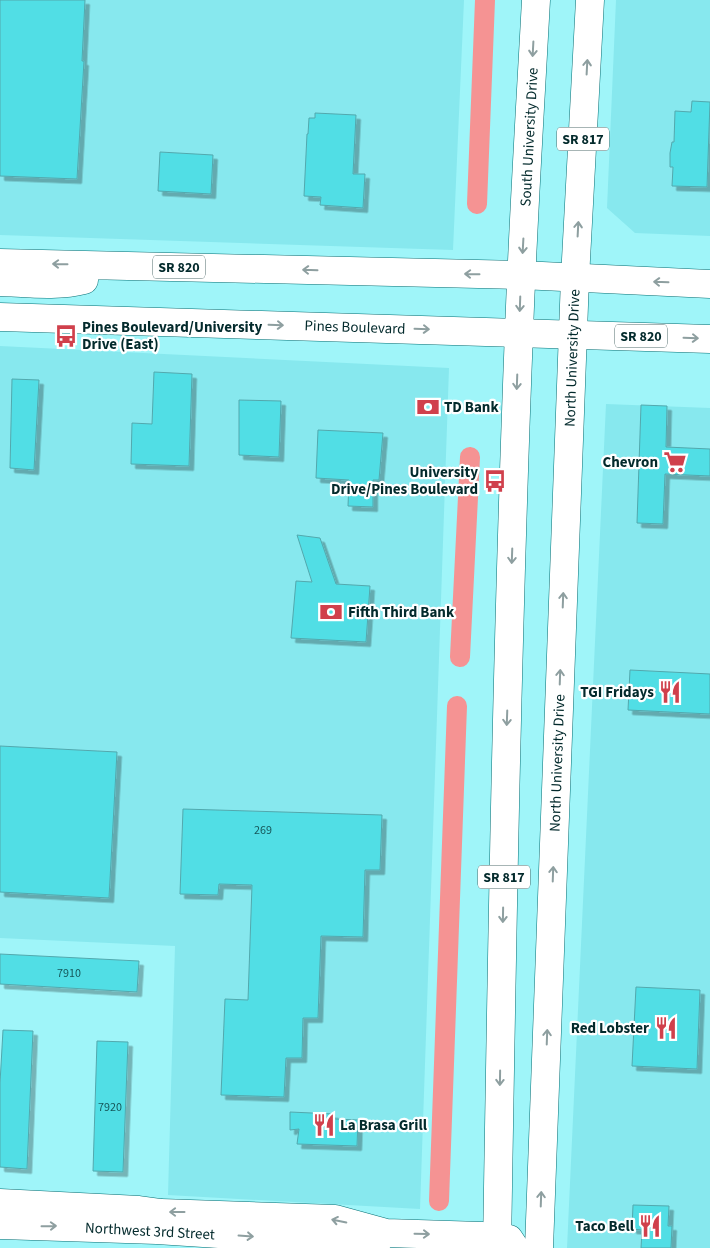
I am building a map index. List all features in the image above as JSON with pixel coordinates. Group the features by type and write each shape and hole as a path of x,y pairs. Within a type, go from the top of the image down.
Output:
{"main road":[{"name":"South University Drive","path":"521,275 536,0"},
{"name":"SR 817","path":"575,278 590,0"},
{"name":"SR 820","path":"0,263 521,275 710,284"},
{"path":"0,282 31,284 75,282 133,266"},
{"name":"SR 817","path":"503,1244 504,798 521,275"},
{"name":"North University Drive","path":"539,1248 575,278"},
{"name":"Pines Boulevard","path":"0,317 710,339"},
{"name":"Northwest 3rd Street","path":"0,1203 335,1219 386,1233 503,1244"},
{"name":"Northwest 3rd Street","path":"0,1225 157,1230 372,1244 386,1233"}],"shaded area":[{"path":"0,0 464,0 453,250 0,235"},
{"path":"616,0 710,0 710,236 635,233 607,208"},
{"path":"0,346 449,368 420,1209 168,1195 175,946 0,938"},
{"path":"606,404 710,408 710,1248 567,1248"}],"building":[{"path":"0,0 85,0 82,61 84,61 77,179 0,176"},
{"path":"692,101 710,102 707,187 672,186 673,167 670,167 670,153 672,142 674,142 675,111 691,112"},
{"path":"315,113 356,115 353,174 365,174 363,208 320,205 321,197 304,196 309,118 315,118"},
{"path":"160,152 213,155 211,194 158,191"},
{"path":"154,372 192,374 189,466 131,464 132,423 152,424"},
{"path":"12,379 39,380 34,470 10,468"},
{"path":"239,400 281,401 279,457 239,455"},
{"name":"Chevron","path":"641,405 667,406 666,447 710,449 710,476 665,474 663,524 637,523"},
{"path":"318,430 383,433 379,480 373,480 373,507 348,506 349,480 316,478"},
{"name":"Fifth Third Bank","path":"297,535 320,538 336,584 370,586 366,642 291,638 296,581 312,582"},
{"name":"TGI Fridays","path":"630,670 710,674 710,714 628,710"},
{"path":"0,746 117,752 109,898 0,892"},
{"path":"183,809 382,815 380,870 365,870 363,937 321,936 318,1018 303,1018 302,1058 286,1058 284,1097 221,1095 225,999 248,1000 252,885 219,884 218,895 180,894"},
{"path":"0,954 139,961 137,992 0,984"},
{"name":"Red Lobster","path":"636,987 700,990 697,1069 632,1066"},
{"path":"3,1030 33,1031 27,1169 0,1167 0,1083"},
{"path":"97,1041 128,1042 123,1172 93,1171"},
{"name":"La Brasa Grill","path":"290,1112 334,1114 335,1119 358,1120 357,1146 297,1144 299,1129 290,1130"},
{"name":"Taco Bell","path":"633,1205 669,1206 668,1226 672,1226 671,1248 641,1248 642,1230 632,1229"}],"waterway":[{"path":"477,204 485,0"},
{"path":"460,657 470,457"},
{"path":"439,1201 457,706"}],"place":[{"name":"Pines Boulevard/University Drive (East)","path":"66,336"},
{"name":"TD Bank","path":"428,407"},
{"name":"Chevron","path":"675,462"},
{"name":"University Drive/Pines Boulevard","path":"495,481"},
{"name":"Fifth Third Bank","path":"331,612"},
{"name":"TGI Fridays","path":"670,692"},
{"name":"Red Lobster","path":"666,1028"},
{"name":"La Brasa Grill","path":"324,1125"},
{"name":"Taco Bell","path":"650,1226"}]}
